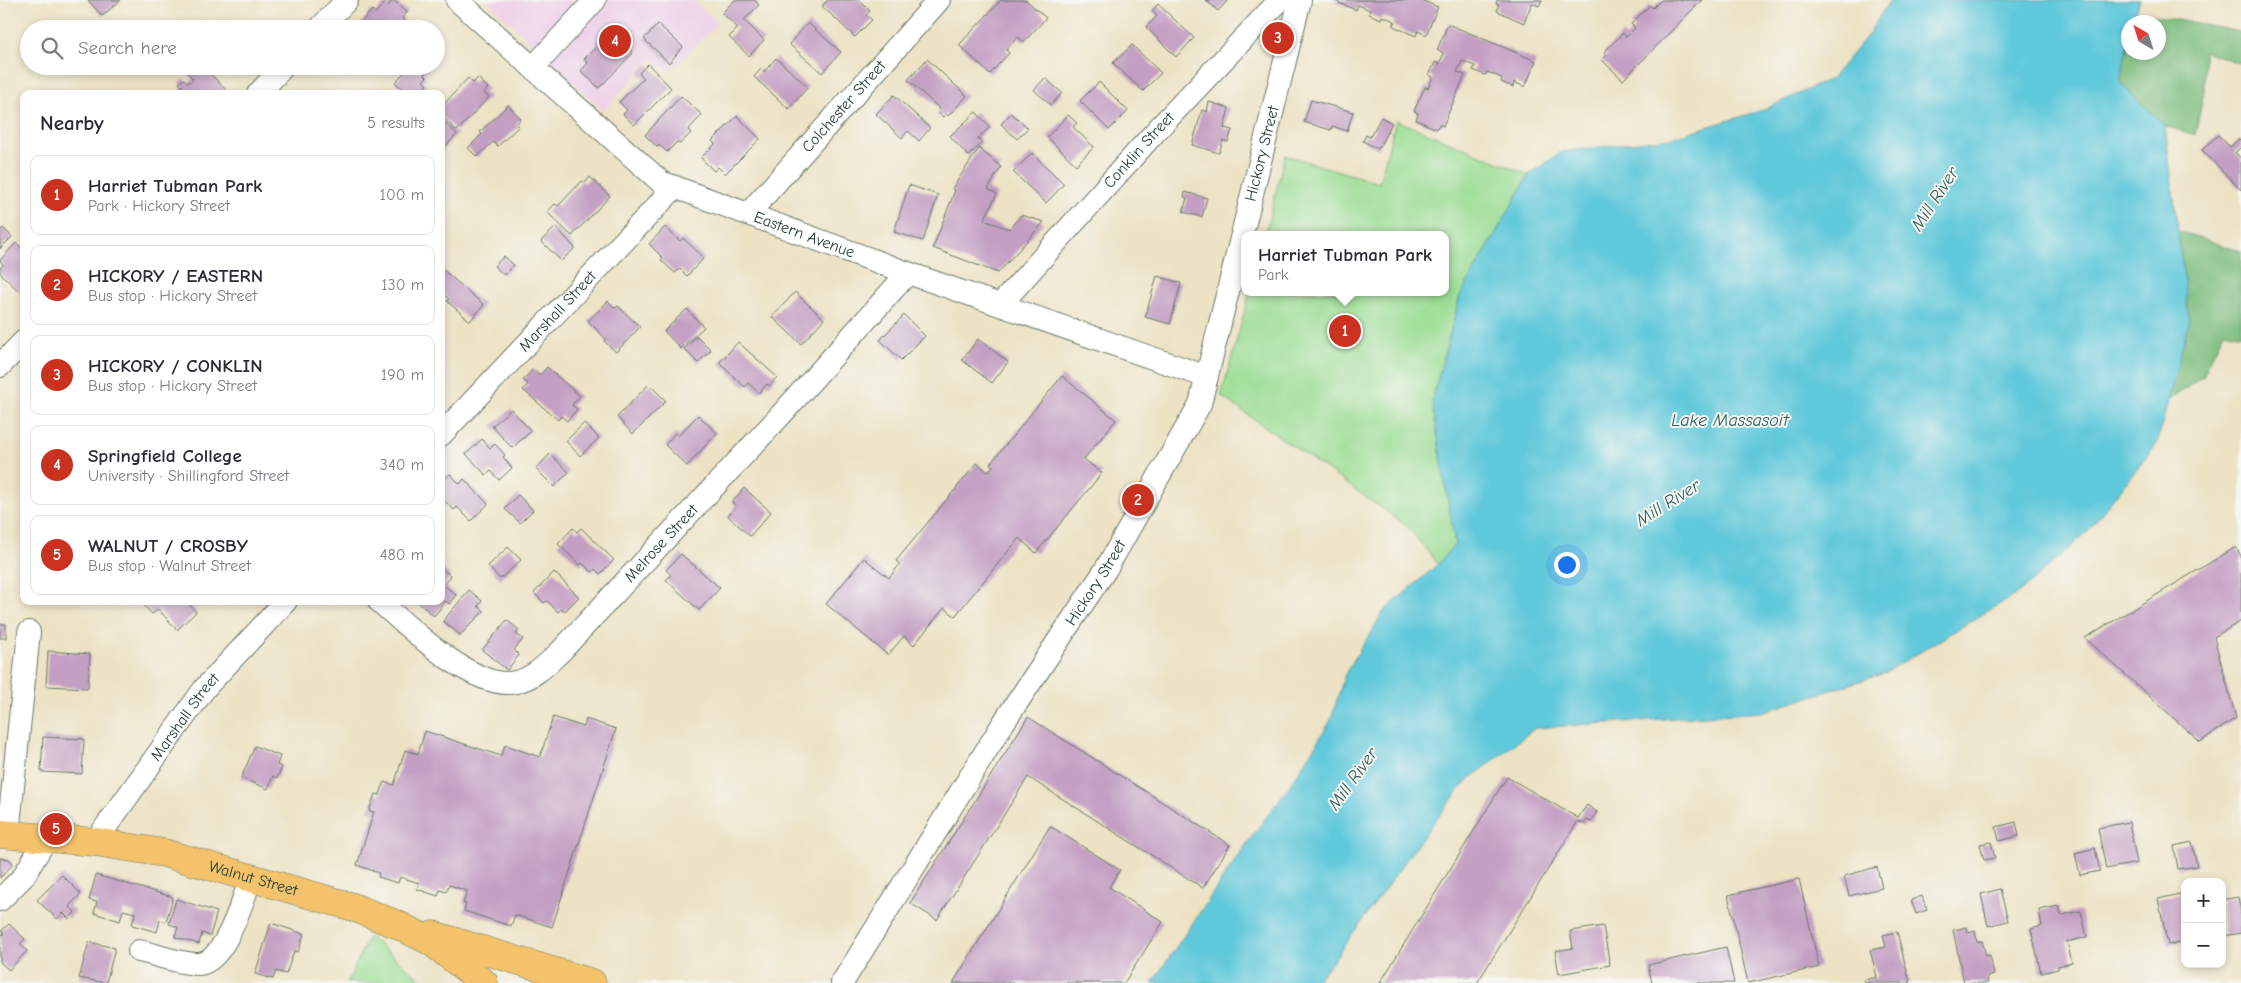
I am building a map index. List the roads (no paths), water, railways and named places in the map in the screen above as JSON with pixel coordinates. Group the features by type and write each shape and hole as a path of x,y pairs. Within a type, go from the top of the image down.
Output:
{"main road":[{"name":"Walnut Street","path":"4,834 48,836 164,853 208,864 352,907 398,925 432,942 484,983"},
{"path":"398,925 592,983"}],"street":[{"path":"328,20 347,0"},
{"name":"Eastern Avenue","path":"457,0 661,182 908,273 1207,377"},
{"path":"533,68 595,0"},
{"name":"Colchester Street","path":"748,214 939,0"},
{"name":"Conklin Street","path":"1000,305 1156,131 1280,0"},
{"name":"Hickory Street","path":"1243,231 1300,0"},
{"path":"262,90 276,75"},
{"name":"Marshall Street","path":"445,431 675,187"},
{"name":"Hickory Street","path":"842,983 1004,722 1106,569 1200,404 1241,239"},
{"name":"Melrose Street","path":"384,605 453,662 484,679 508,683 533,675 560,652 779,417 908,273"},
{"path":"0,366 20,345"},
{"name":"Marshall Street","path":"96,842 205,688 282,605"},
{"path":"4,834 29,632"},
{"path":"0,900 23,877 48,836"},
{"path":"139,951 201,964 220,949 231,931 251,878"}],"water":[{"name":"Lake Massasoit","path":"1890,0 2140,0 2135,15 2121,15 2121,60 2124,60 2120,83 2165,126 2189,321 2157,444 2086,533 2020,592 1885,673 1762,712 1535,728 1467,781 1433,823 1330,965 1314,983 1152,983 1240,853 1293,781 1330,722 1345,674 1384,611 1438,564 1455,544 1432,401 1460,296 1529,175 1561,152 1670,138 1763,110 1831,79 1868,35"}],"place":[{"name":"HICKORY / CONKLIN","path":"1278,38"},
{"name":"Springfield College","path":"615,41"},
{"name":"Harriet Tubman Park","path":"1345,331"},
{"name":"HICKORY / EASTERN","path":"1138,500"},
{"name":"WALNUT / CROSBY","path":"56,829"}],"water label":[{"name":"Mill River","path":"1935,199"},
{"name":"Mill River","path":"1668,503"},
{"name":"Mill River","path":"1353,779"}]}
